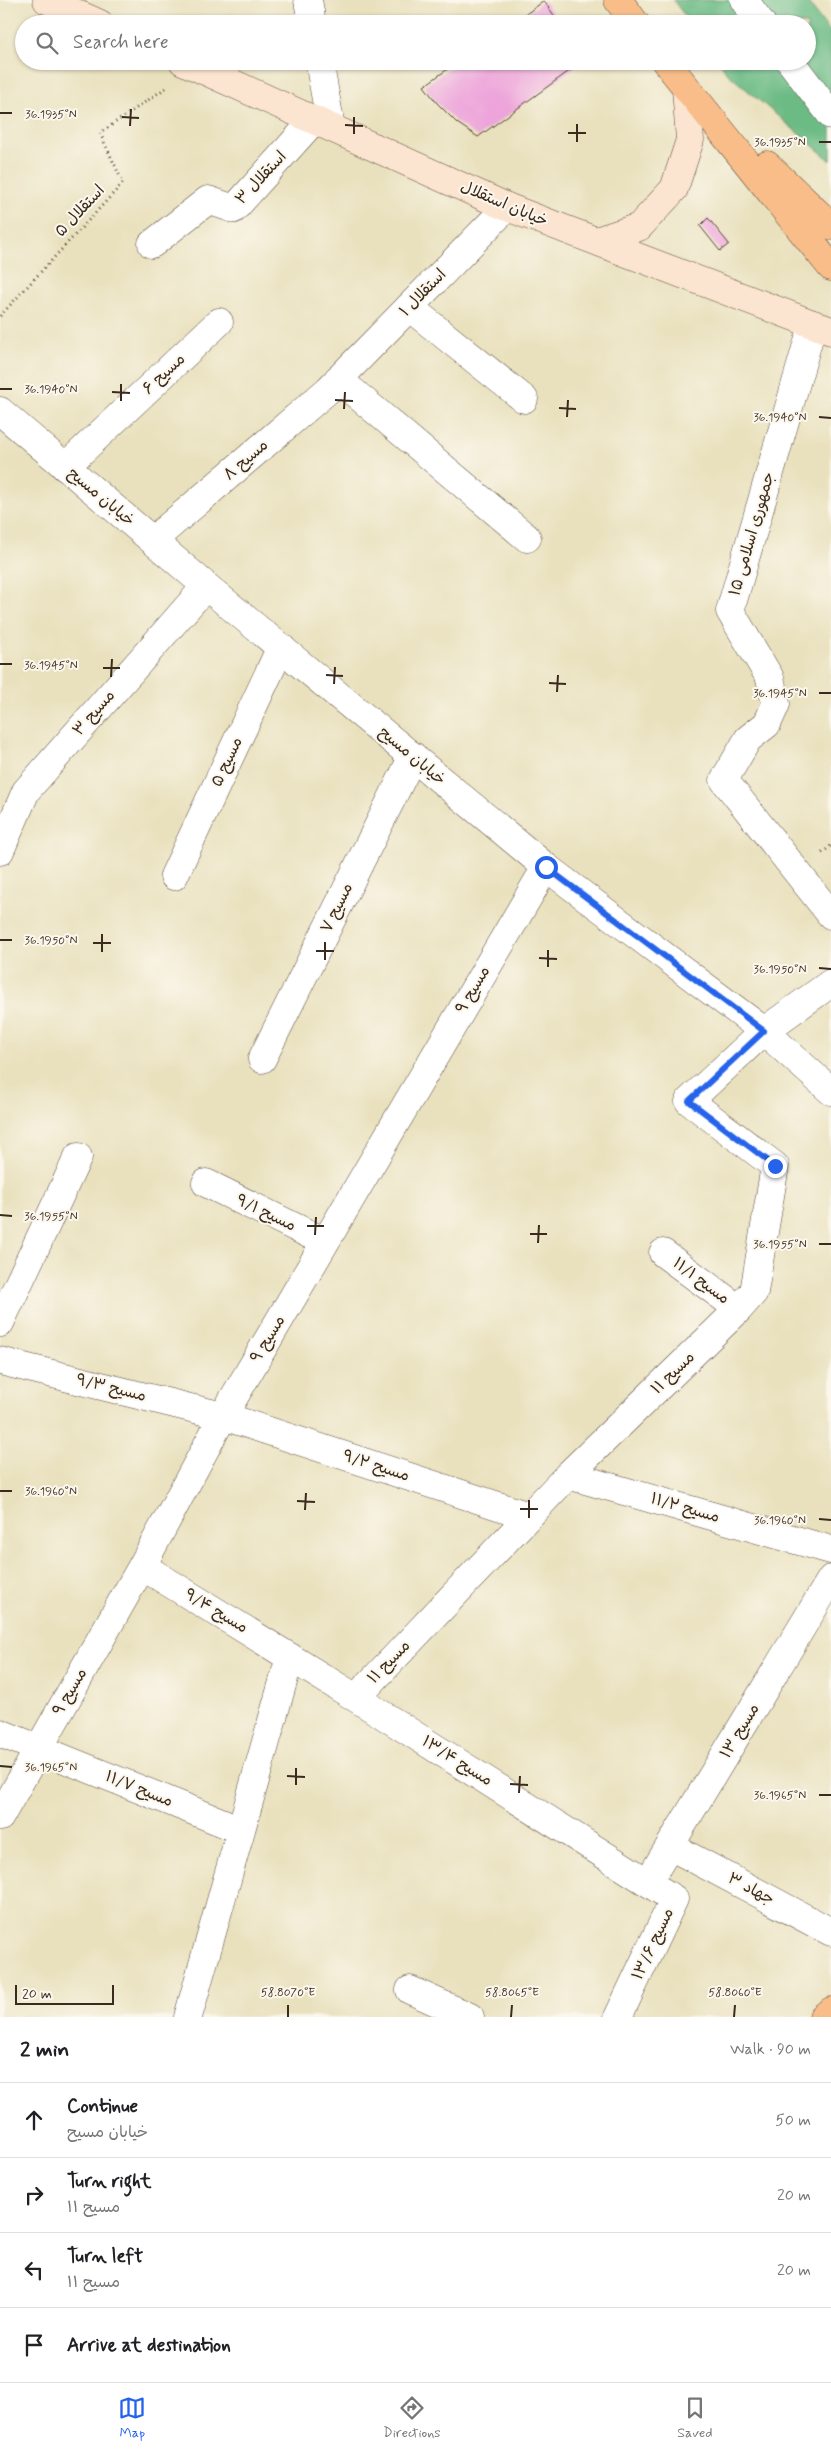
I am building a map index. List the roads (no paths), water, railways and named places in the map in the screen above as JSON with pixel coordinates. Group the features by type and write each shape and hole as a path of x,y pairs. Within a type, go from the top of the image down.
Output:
{"main road":[{"path":"47,0 80,15"},
{"path":"618,0 629,15"},
{"name":"خیابان استقلال","path":"203,70 507,207 822,328"},
{"path":"672,70 831,267"},
{"path":"686,88 831,226"},
{"path":"596,241 639,227 674,189 690,140 686,88"},
{"path":"823,2017 831,2010"}],"street":[{"path":"308,0 310,15"},
{"path":"744,0 755,15"},
{"path":"319,70 322,124"},
{"path":"797,70 831,115"},
{"name":"استقلال ۳","path":"152,244 208,200 234,209 322,124"},
{"name":"استقلال ۱","path":"338,379 507,207"},
{"path":"409,307 524,399"},
{"name":"مسیح ۶","path":"65,467 219,322"},
{"name":"جمهوری اسلامی ۱۵","path":"822,328 730,611 770,678 776,704 767,724 748,739 724,780 831,915"},
{"path":"338,379 528,538"},
{"name":"مسیح ۸","path":"153,540 338,379"},
{"name":"خیابان مسیح","path":"0,412 206,586 546,867 764,1031 831,1091"},
{"name":"مسیح ۳","path":"0,851 26,791 206,586"},
{"name":"مسیح ۵","path":"174,876 281,647"},
{"name":"مسیح ۷","path":"262,1059 413,756"},
{"name":"مسیح ۹","path":"0,1817 142,1566 222,1416 546,867"},
{"path":"764,1031 831,983"},
{"name":"مسیح ۱۱","path":"356,1698 568,1475 739,1309 754,1292 775,1166 689,1101 764,1031"},
{"path":"0,1323 78,1157"},
{"name":"مسیح ۹/۱","path":"206,1183 325,1242"},
{"name":"مسیح ۱۱/۱","path":"663,1253 739,1309"},
{"name":"مسیح ۹/۳","path":"0,1361 222,1416"},
{"name":"مسیح ۹/۲","path":"222,1416 529,1516"},
{"name":"مسیح ۱۱/۲","path":"568,1475 831,1550"},
{"name":"مسیح ۹/۴","path":"142,1566 290,1657"},
{"name":"مسیح ۱۳","path":"648,1882 831,1579"},
{"path":"188,2017 290,1657"},
{"name":"مسیح ۱۳/۴","path":"290,1657 648,1882"},
{"name":"مسیح ۱۱/۷","path":"0,1733 241,1830"},
{"name":"جهاد ۳","path":"670,1846 831,1932"},
{"name":"مسیح ۱۳/۶","path":"618,2017 674,1899 648,1882"},
{"path":"410,1990 470,2017"}]}
